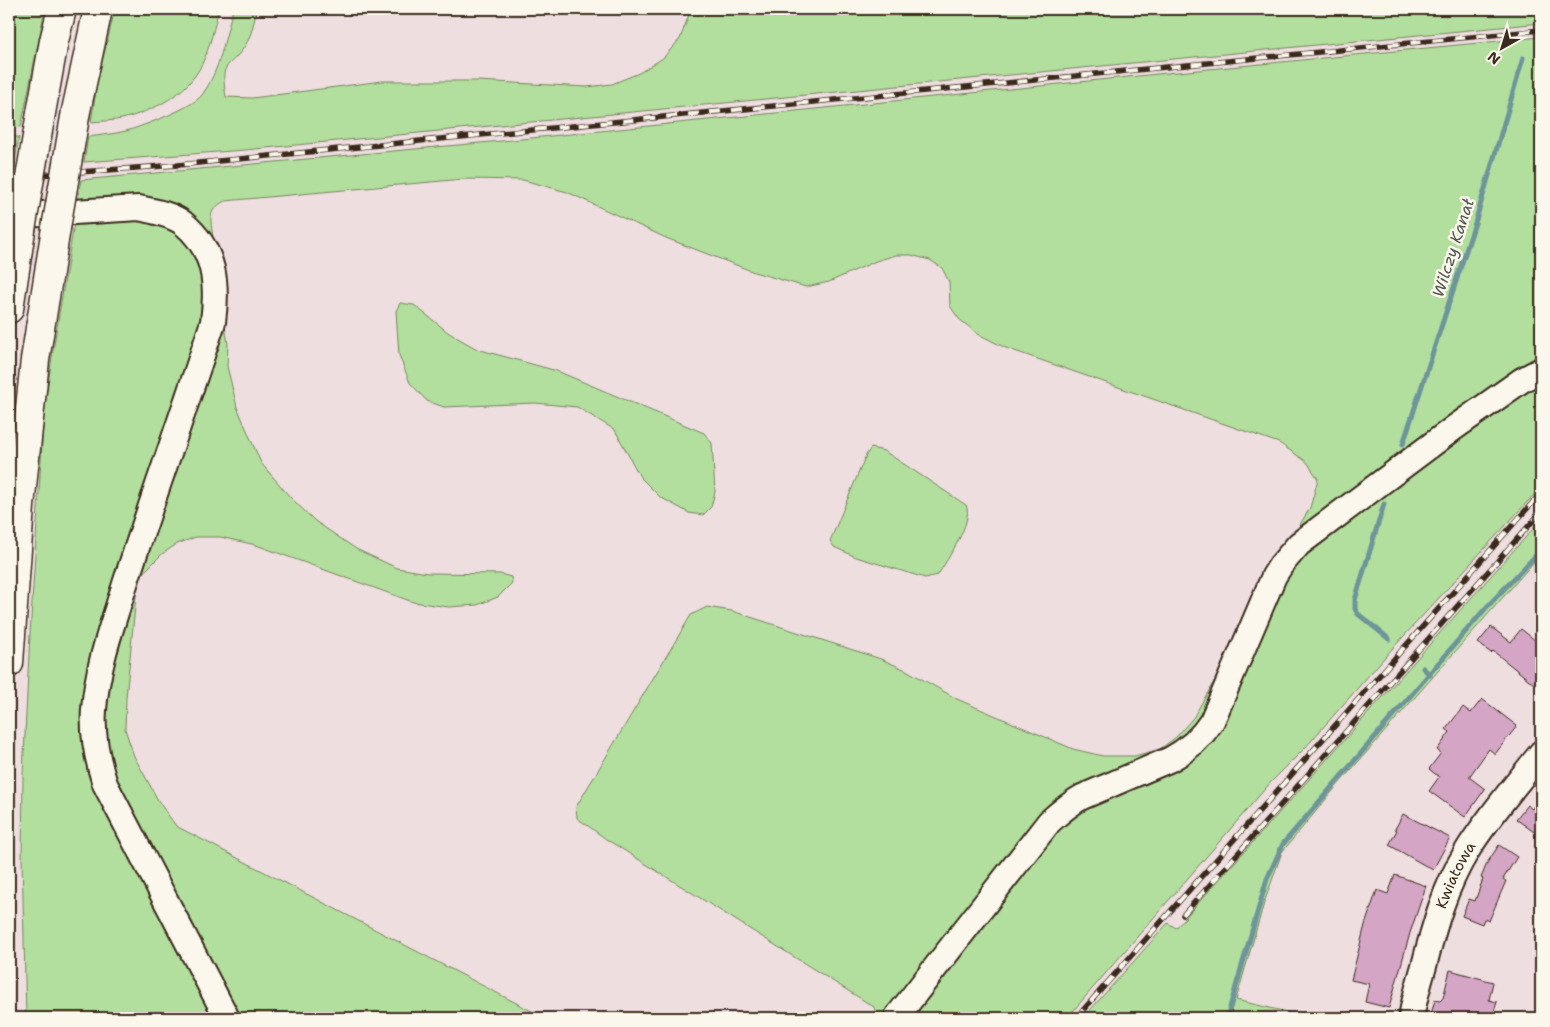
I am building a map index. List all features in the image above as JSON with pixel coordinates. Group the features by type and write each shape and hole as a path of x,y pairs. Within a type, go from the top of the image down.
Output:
{"highway":[{"path":"9,309 15,223 41,114 54,41 62,9"},
{"path":"9,662 20,506 35,360 76,111 98,9"}],"street":[{"path":"15,223 139,208 160,212 182,223 198,240 210,258 217,297 213,322 138,543 100,668 94,710 94,739 96,758 105,784 227,1018"},
{"path":"896,1018 1049,822 1059,812 1070,803 1082,797 1171,759 1184,752 1203,735 1212,722 1274,576 1281,564 1299,544 1454,428 1522,380 1541,370"},
{"path":"9,553 20,506"},
{"name":"Kwiatowa","path":"1411,1018 1435,925 1444,898 1457,871 1466,853 1488,821 1541,754"}],"green space":[{"path":"9,9 45,9 21,127 9,126"},
{"path":"115,9 219,9 210,44 202,64 196,75 179,92 157,106 134,116 118,120 91,122 98,79"},
{"path":"233,9 257,9 245,46 226,67 224,85 226,97 252,98 382,81 478,81 587,87 612,84 639,73 663,58 680,39 691,9 1541,9 1541,23 245,150 84,162 88,137 121,132 144,125 178,111 202,95 218,65"},
{"path":"1541,37 1541,487 1392,649 1305,748 1271,782 1067,1018 877,1018 874,1007 606,839 577,818 576,807 691,615 707,607 732,611 881,659 906,670 957,699 1073,749 1103,756 1134,756 1160,749 1176,737 1193,718 1215,680 1246,613 1310,508 1318,479 1307,462 1279,443 1006,348 978,334 959,319 950,306 949,282 942,268 930,260 911,255 896,255 876,261 829,282 806,287 754,272 666,238 567,192 523,180 463,179 225,201 212,212 213,238 200,223 168,203 77,203 81,180 512,140"},
{"path":"9,137 19,137 13,172 9,172"},
{"path":"75,218 134,219 152,222 168,228 182,237 195,252 205,277 206,314 85,721 220,1018 26,1018 22,860 23,774 30,634 44,413"},
{"path":"400,303 414,305 449,333 477,349 557,371 704,433 712,443 715,492 711,507 703,515 689,513 660,497 640,477 615,430 577,407 535,403 444,407 427,401 410,383 399,355 396,311"},
{"path":"222,320 228,344 227,366 237,407 261,463 290,497 315,521 356,549 397,568 428,573 500,574 511,577 512,583 498,597 477,605 449,607 413,602 256,545 220,537 196,537 177,544 162,554 143,573 137,586 126,698 125,729 134,756 159,802 176,826 545,1018 235,1018 107,763 102,740 109,664"},
{"path":"871,448 884,451 966,505 966,521 963,530 938,575 925,578 856,557 834,547 830,541 866,455"},
{"path":"1541,520 1541,554 1337,786 1282,852 1264,903 1236,1000 1312,1018 1083,1018 1168,923 1176,928"}],"building":[{"path":"1491,627 1511,642 1521,629 1541,645 1541,675 1534,684 1493,651 1491,653 1478,643"},
{"path":"1482,699 1517,726 1495,754 1489,749 1469,777 1485,789 1465,817 1429,791 1439,777 1429,769 1441,753 1437,750 1450,732 1446,729 1463,707 1471,713"},
{"path":"1527,805 1532,809 1534,806 1541,812 1541,822 1534,832 1516,819"},
{"path":"1403,814 1450,838 1433,870 1389,845"},
{"path":"1499,845 1517,857 1503,879 1506,881 1489,921 1484,919 1482,924 1462,916 1469,899 1475,901 1487,863"},
{"path":"1395,875 1426,886 1410,933 1389,1008 1365,1002 1369,984 1351,980 1365,925 1377,890 1388,894"},
{"path":"1450,970 1493,982 1489,1000 1497,1002 1492,1018 1430,1018 1435,1000 1440,1001 1443,998"}],"waterway":[{"name":"Wilczy Kanał","path":"1403,444 1475,223 1523,58"},
{"path":"1384,504 1355,600 1355,609 1358,614 1389,639"},
{"path":"1227,1018 1267,879 1283,844 1485,609 1541,550"},
{"path":"1423,668 1430,675"}],"railway":[{"path":"9,177 178,165 1541,30"},
{"path":"1076,1018 1541,493"},
{"path":"1183,915 1541,512"}]}
